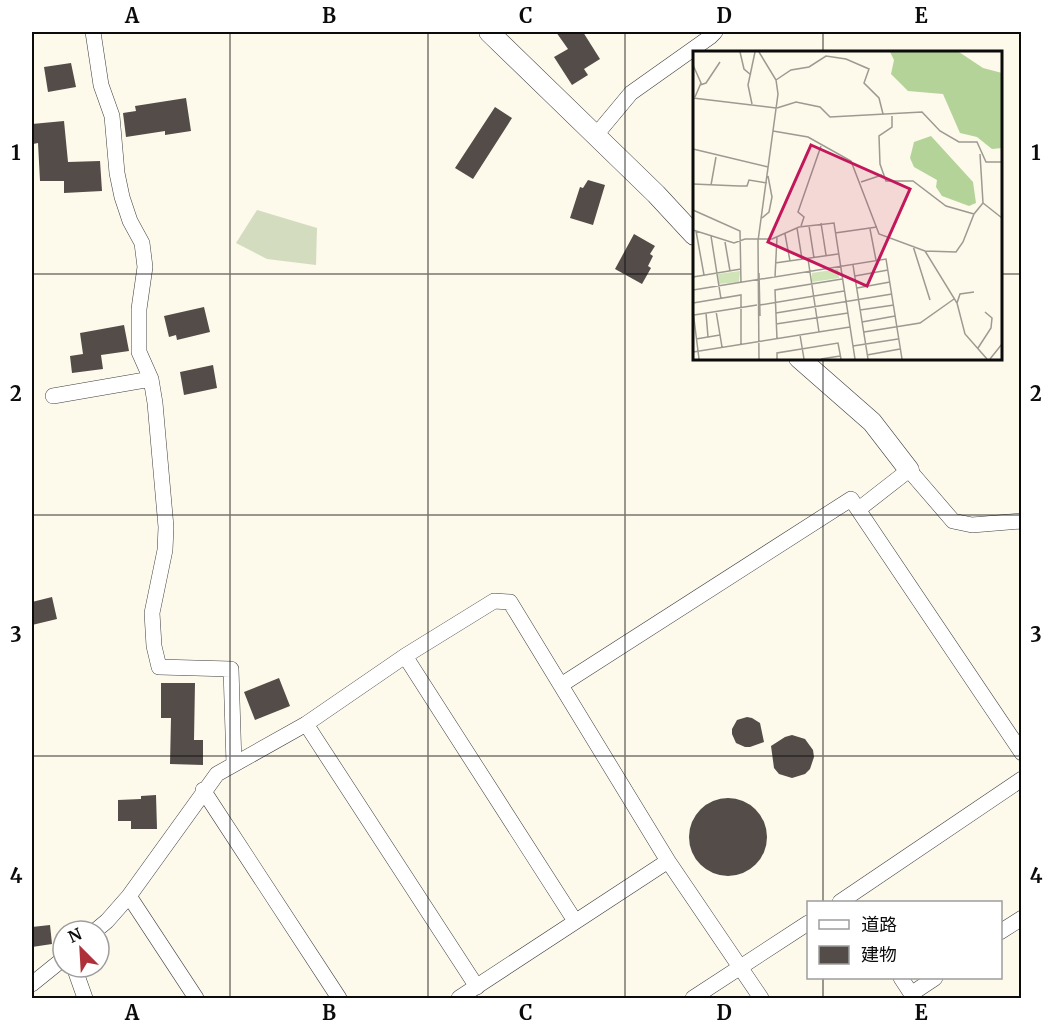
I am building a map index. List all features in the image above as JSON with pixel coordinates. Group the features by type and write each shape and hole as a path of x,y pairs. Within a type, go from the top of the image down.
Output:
{"street":[{"path":"93,32 101,85 112,116 117,173 122,196 130,221 142,243 145,267 139,309 139,352 151,379 155,403 166,527 165,550 152,613 154,646 159,667 231,669 234,765"},
{"path":"489,32 656,194 693,234"},
{"path":"596,135 631,93 715,32"},
{"path":"801,360 872,422 953,521 972,525 1022,521"},
{"path":"53,396 151,379"},
{"path":"859,509 909,470"},
{"path":"561,685 851,499 1022,753"},
{"path":"109,919 129,896 203,790 217,774 306,724 405,656 494,601 510,602 668,861 761,999"},
{"path":"405,656 575,921"},
{"path":"306,724 477,987"},
{"path":"847,901 1022,778"},
{"path":"203,790 339,999"},
{"path":"459,999 668,861"},
{"path":"129,896 196,999"},
{"path":"1002,931 1022,918"},
{"path":"693,999 807,924"},
{"path":"32,984 51,969"},
{"path":"78,979 85,999"},
{"path":"902,979 913,996 934,979"}],"green space":[{"path":"257,210 317,228 316,265 267,259 236,243"}],"building":[{"path":"556,32 583,32 600,59 584,69 588,75 572,85 554,57 568,49"},
{"path":"71,63 76,87 48,92 44,67"},
{"path":"186,98 191,131 165,135 165,131 126,137 123,113 136,111 135,106"},
{"path":"495,107 512,118 473,179 455,168"},
{"path":"64,121 68,162 100,161 102,191 64,193 64,181 40,181 38,143 33,144 32,124"},
{"path":"588,180 605,185 593,225 570,218 580,187 583,188"},
{"path":"634,234 655,246 650,254 653,256 648,266 651,268 642,284 615,269"},
{"path":"204,307 210,332 177,340 176,335 169,337 164,316"},
{"path":"124,325 129,351 101,355 103,369 72,373 70,356 83,354 80,333"},
{"path":"213,365 217,388 184,395 180,372"},
{"path":"52,597 57,619 32,625 32,602"},
{"path":"279,678 290,706 255,720 244,692"},
{"path":"161,683 195,683 194,740 203,740 203,765 170,764 171,718 161,718"},
{"path":"747,717 760,723 764,742 750,747 736,743 732,729 737,720"},
{"path":"792,735 805,739 813,750 814,757 810,769 805,774 792,778 779,774 774,768 771,746"},
{"path":"156,795 157,829 131,829 131,821 118,821 118,800 141,799 141,796"},
{"path":"728,798 743,801 756,809 764,822 767,837 764,852 756,865 743,873 728,876 713,873 700,865 692,852 689,837 692,822 700,809 713,801"},
{"path":"50,925 51,944 32,947 32,927"}]}
